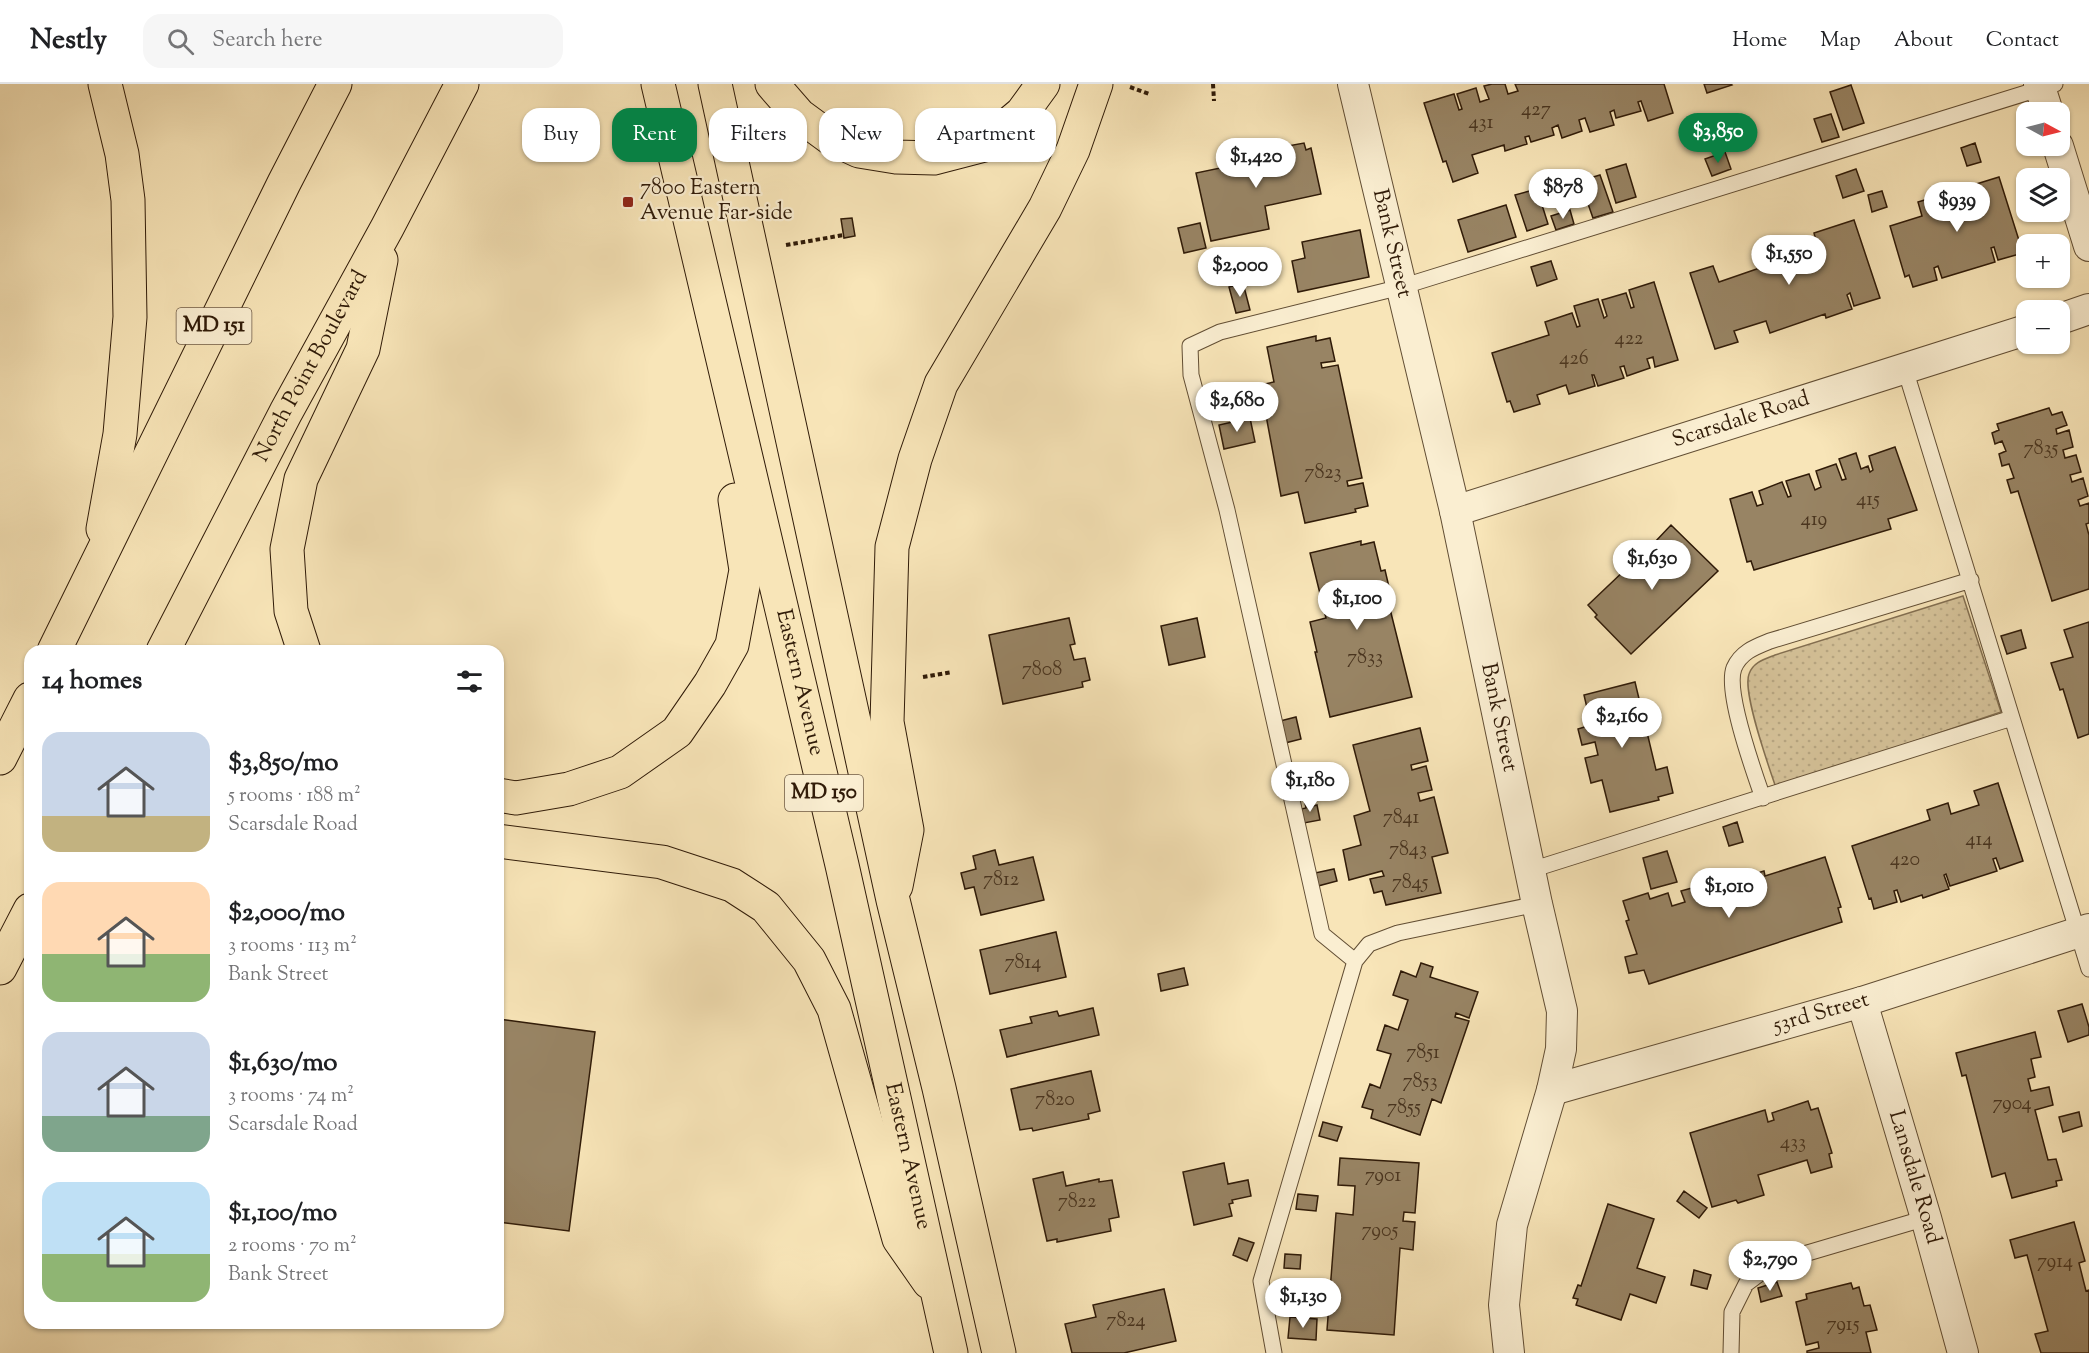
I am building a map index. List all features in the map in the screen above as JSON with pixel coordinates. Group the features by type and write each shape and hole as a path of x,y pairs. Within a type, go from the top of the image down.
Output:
{"main road":[{"path":"96,569 120,435 130,317 128,200 122,154 105,84"},
{"name":"MD 151","path":"57,645 335,84"},
{"name":"North Point Boulevard","path":"166,645 286,412 387,228 462,84"},
{"name":"Eastern Avenue","path":"658,84 842,865 951,1353"},
{"name":"Eastern Avenue","path":"715,84 893,900 939,1088 999,1353"},
{"path":"772,84 799,115 839,142 859,151 896,157 934,158 984,145 1022,113 1043,84"},
{"path":"893,900 907,830 886,722 892,547 915,459 941,384 1045,208 1073,150 1111,85"},
{"path":"302,645 291,611 287,549 301,479 363,349 387,228"},
{"path":"504,796 516,798 569,789 620,772 677,732 711,684 732,645 746,570 692,234"},
{"path":"0,758 24,711"},
{"path":"504,842 662,862 732,885 766,907 809,960 834,1009 899,1239 939,1298"},
{"path":"2,965 24,922"},
{"path":"2,965 24,941"}],"street":[{"name":"Bank Street","path":"1353,84 1455,511 1537,904 1562,1011 1561,1049 1552,1090 1512,1225 1504,1305 1509,1353"},
{"path":"2061,156 2089,246"},
{"path":"2070,316 2089,309"},
{"name":"Scarsdale Road","path":"1455,511 2016,333"},
{"name":"53rd Street","path":"1552,1090 1862,1002 2084,931"},
{"name":"Lansdale Road","path":"1862,1002 1963,1353"}],"lane":[{"path":"1355,961 1322,934 1227,510 1191,375 1190,346 1220,332 1401,287 2046,92"},
{"path":"1905,369 2012,718 2084,931 2089,969"},
{"path":"1763,798 1732,689 1734,668 1746,651 1770,641 1971,580"},
{"path":"1531,870 2012,718"},
{"path":"1274,1353 1261,1281 1355,961 1369,944 1398,933 1537,904"},
{"path":"1731,1353 1732,1312 1746,1284 1770,1266 1926,1218"}],"path":[{"path":"1213,84 1214,101"},
{"path":"1111,85 1149,94"},
{"path":"786,246 844,235"},
{"path":"918,678 952,672"}],"shaded area":[{"path":"1963,596 2001,712 1776,788 1757,730 1749,696 1749,674 1753,667 1760,661 1775,655"}],"building":[{"path":"1505,84 1508,94 1518,91 1515,84 1664,84 1673,113 1648,121 1641,101 1638,102 1641,111 1616,118 1614,110 1610,112 1614,125 1590,132 1585,118 1579,120 1582,131 1562,138 1558,125 1552,128 1554,135 1531,142 1529,136 1525,137 1527,144 1505,151 1504,145 1472,155 1478,173 1453,182 1446,161 1443,162 1424,103 1454,94 1459,110 1462,109 1457,94 1476,88 1480,102 1489,99 1484,86"},
{"path":"1704,84 1731,84 1732,85 1707,93"},
{"path":"1851,85 1864,123 1843,130 1830,92"},
{"path":"1831,114 1839,137 1822,142 1814,119"},
{"path":"1274,140 1278,157 1284,156 1282,147 1304,143 1306,150 1311,148 1321,194 1265,206 1269,229 1211,241 1196,173 1259,160 1255,144"},
{"path":"1975,143 1981,162 1967,166 1961,148"},
{"path":"1725,152 1731,169 1712,176 1705,159"},
{"path":"1626,164 1636,197 1616,203 1606,170"},
{"path":"1856,169 1864,191 1843,198 1836,176"},
{"path":"1600,175 1613,212 1593,218 1580,181"},
{"path":"1999,177 2017,234 2016,255 1998,260 1994,247 1991,248 1995,262 1942,278 1938,266 1934,268 1937,280 1913,287 1909,275 1905,277 1890,226 1922,216 1918,202"},
{"path":"1537,189 1548,224 1527,231 1515,195"},
{"path":"1882,191 1887,207 1872,212 1868,195"},
{"path":"1506,205 1516,237 1468,252 1458,220"},
{"path":"1570,210 1574,224 1556,230 1551,216"},
{"path":"852,218 855,236 844,238 841,219"},
{"path":"1854,220 1880,298 1854,306 1850,293 1847,295 1852,309 1826,318 1825,314 1770,333 1766,321 1734,331 1738,342 1715,349 1690,273 1713,266 1719,282 1777,262 1772,247 1798,239 1799,242 1815,237 1814,233"},
{"path":"1200,223 1206,248 1184,253 1178,228"},
{"path":"1360,230 1369,277 1298,292 1292,261 1305,258 1302,242"},
{"path":"1551,261 1557,279 1537,286 1531,267"},
{"path":"1654,282 1678,360 1655,367 1653,357 1647,359 1650,368 1627,376 1624,366 1620,367 1624,378 1598,386 1592,375 1595,386 1569,394 1566,385 1537,395 1540,404 1514,412 1510,401 1507,402 1492,353 1549,335 1545,322 1572,313 1577,327 1580,326 1574,306 1598,299 1604,318 1607,316 1602,300 1626,293 1631,308 1634,307 1629,290"},
{"path":"1243,283 1250,310 1236,313 1229,287"},
{"path":"1316,336 1316,341 1330,338 1335,361 1321,363 1322,368 1338,365 1362,478 1347,481 1348,486 1363,483 1368,506 1355,509 1356,512 1305,523 1298,492 1281,496 1265,410 1261,411 1255,386 1274,382 1267,347"},
{"path":"2049,408 2052,415 2062,412 2067,425 2056,429 2057,434 2069,430 2073,447 2063,450 2065,458 2076,455 2081,472 2070,475 2072,482 2083,478 2088,496 2078,500 2080,506 2089,503 2089,523 2086,524 2089,535 2089,589 2052,601 2018,491 2011,493 2007,480 2014,478 2009,464 2002,466 1999,454 2006,451 2002,441 1995,444 1992,433 1999,430 1997,424"},
{"path":"1250,418 1255,442 1224,449 1219,425"},
{"path":"1895,447 1917,510 1888,519 1891,529 1754,570 1751,561 1747,562 1730,499 1752,492 1757,506 1763,504 1759,491 1782,482 1788,497 1791,496 1786,481 1809,474 1815,490 1821,487 1816,471 1836,464 1842,480 1846,479 1839,459 1856,453 1861,469 1868,466 1870,472 1873,470 1869,456"},
{"path":"1671,525 1718,571 1631,654 1595,617 1597,615 1588,605 1629,566 1639,577 1663,553 1654,543"},
{"path":"1361,541 1361,545 1374,542 1381,571 1385,570 1392,600 1388,601 1412,697 1330,717 1310,622 1326,618 1310,553"},
{"path":"1069,618 1075,644 1070,645 1074,660 1085,658 1090,680 1082,682 1083,687 1003,704 989,635"},
{"path":"1197,618 1205,657 1169,665 1161,626"},
{"path":"2089,622 2089,734 2078,738 2063,689 2060,690 2051,663 2073,657 2064,630"},
{"path":"2021,630 2026,648 2007,654 2001,636"},
{"path":"1635,682 1656,770 1667,767 1673,793 1658,797 1659,800 1610,812 1602,780 1591,783 1585,758 1598,755 1595,742 1582,745 1578,729 1591,725 1584,695"},
{"path":"1296,717 1301,739 1285,743 1280,721"},
{"path":"1420,728 1428,761 1411,765 1412,770 1426,766 1432,790 1418,793 1420,801 1434,797 1448,853 1432,857 1441,893 1386,905 1382,891 1374,893 1370,879 1384,876 1382,871 1349,880 1343,850 1361,845 1354,816 1370,811 1353,745"},
{"path":"1998,783 2023,861 2000,869 1996,858 1993,859 1997,871 1950,886 1946,874 1944,875 1949,889 1923,898 1922,895 1901,902 1897,890 1894,891 1897,902 1874,909 1852,846 1930,820 1927,810 1948,803 1951,814 1979,805 1974,791"},
{"path":"1312,801 1313,806 1317,805 1320,820 1304,823 1301,809 1306,808 1305,803"},
{"path":"1737,822 1743,842 1729,846 1723,827"},
{"path":"995,850 999,865 1033,857 1044,900 981,915 974,887 965,889 961,873 976,869 973,856"},
{"path":"1667,851 1677,882 1651,889 1643,858"},
{"path":"1825,857 1841,907 1838,908 1842,922 1649,984 1644,970 1629,973 1625,957 1637,954 1626,921 1629,920 1623,901 1648,893 1650,899 1668,893 1672,906 1685,902 1681,891 1724,879 1726,889 1739,885 1738,879 1764,871 1765,876"},
{"path":"1334,869 1337,881 1318,886 1315,873"},
{"path":"1056,932 1066,977 990,994 980,950"},
{"path":"1421,963 1433,967 1430,977 1478,992 1469,1018 1456,1013 1455,1017 1469,1021 1441,1103 1432,1099 1420,1135 1371,1118 1373,1110 1362,1107 1370,1084 1380,1088 1391,1054 1377,1050 1385,1025 1398,1030 1408,1000 1393,995 1401,971 1416,977"},
{"path":"1184,968 1188,985 1161,991 1158,974"},
{"path":"2082,1004 2089,1035 2068,1042 2058,1011"},
{"path":"1093,1008 1099,1035 1007,1057 1000,1030 1032,1023 1030,1017 1057,1011 1059,1016"},
{"path":"504,1020 595,1032 569,1231 504,1223"},
{"path":"2035,1032 2041,1057 2031,1059 2035,1077 2028,1079 2031,1091 2049,1087 2053,1105 2035,1110 2048,1160 2056,1159 2062,1180 2056,1181 2057,1186 2012,1198 2005,1173 1992,1177 1966,1075 1962,1076 1956,1053"},
{"path":"1091,1071 1100,1111 1088,1114 1089,1119 1033,1131 1032,1128 1020,1130 1011,1089"},
{"path":"1808,1101 1811,1110 1818,1108 1832,1153 1829,1154 1832,1167 1811,1173 1807,1160 1758,1175 1764,1195 1738,1203 1736,1200 1712,1207 1690,1133 1765,1110 1768,1122 1774,1120 1772,1113"},
{"path":"2079,1112 2082,1126 2063,1132 2059,1117"},
{"path":"1323,1122 1342,1127 1337,1141 1319,1136"},
{"path":"1340,1158 1419,1163 1415,1213 1404,1212 1403,1221 1415,1222 1413,1250 1400,1248 1394,1335 1327,1330 1336,1213 1353,1215 1355,1186 1338,1185"},
{"path":"1224,1163 1228,1184 1248,1180 1251,1196 1232,1200 1233,1203 1229,1204 1232,1216 1194,1225 1183,1172"},
{"path":"1063,1172 1066,1186 1099,1179 1099,1182 1112,1180 1119,1217 1109,1219 1111,1231 1057,1242 1057,1239 1047,1241 1033,1179"},
{"path":"1684,1191 1707,1208 1699,1218 1677,1201"},
{"path":"1298,1194 1318,1196 1316,1211 1296,1209"},
{"path":"1608,1204 1654,1219 1637,1268 1665,1277 1656,1303 1630,1294 1621,1320 1576,1305 1578,1299 1573,1298 1578,1285 1581,1286"},
{"path":"2074,1222 2085,1261 2079,1263 2086,1291 2089,1290 2089,1353 2041,1353 2035,1334 2048,1331 2027,1255 2015,1258 2010,1240"},
{"path":"1239,1238 1254,1243 1247,1261 1233,1255"},
{"path":"1285,1254 1301,1255 1300,1269 1284,1268"},
{"path":"1694,1270 1711,1275 1707,1289 1691,1285"},
{"path":"1777,1282 1782,1296 1761,1302 1758,1288"},
{"path":"1851,1283 1853,1289 1859,1287 1864,1306 1870,1305 1877,1330 1866,1332 1871,1353 1807,1353 1807,1351 1819,1348 1818,1342 1806,1345 1796,1302 1807,1299 1806,1294"},
{"path":"1164,1289 1176,1341 1124,1353 1072,1353 1065,1324 1096,1317 1093,1305"},
{"path":"1290,1317 1317,1319 1316,1340 1288,1338"}],"place":[{"name":"7800 Eastern Avenue Far-side","path":"628,202"}]}
